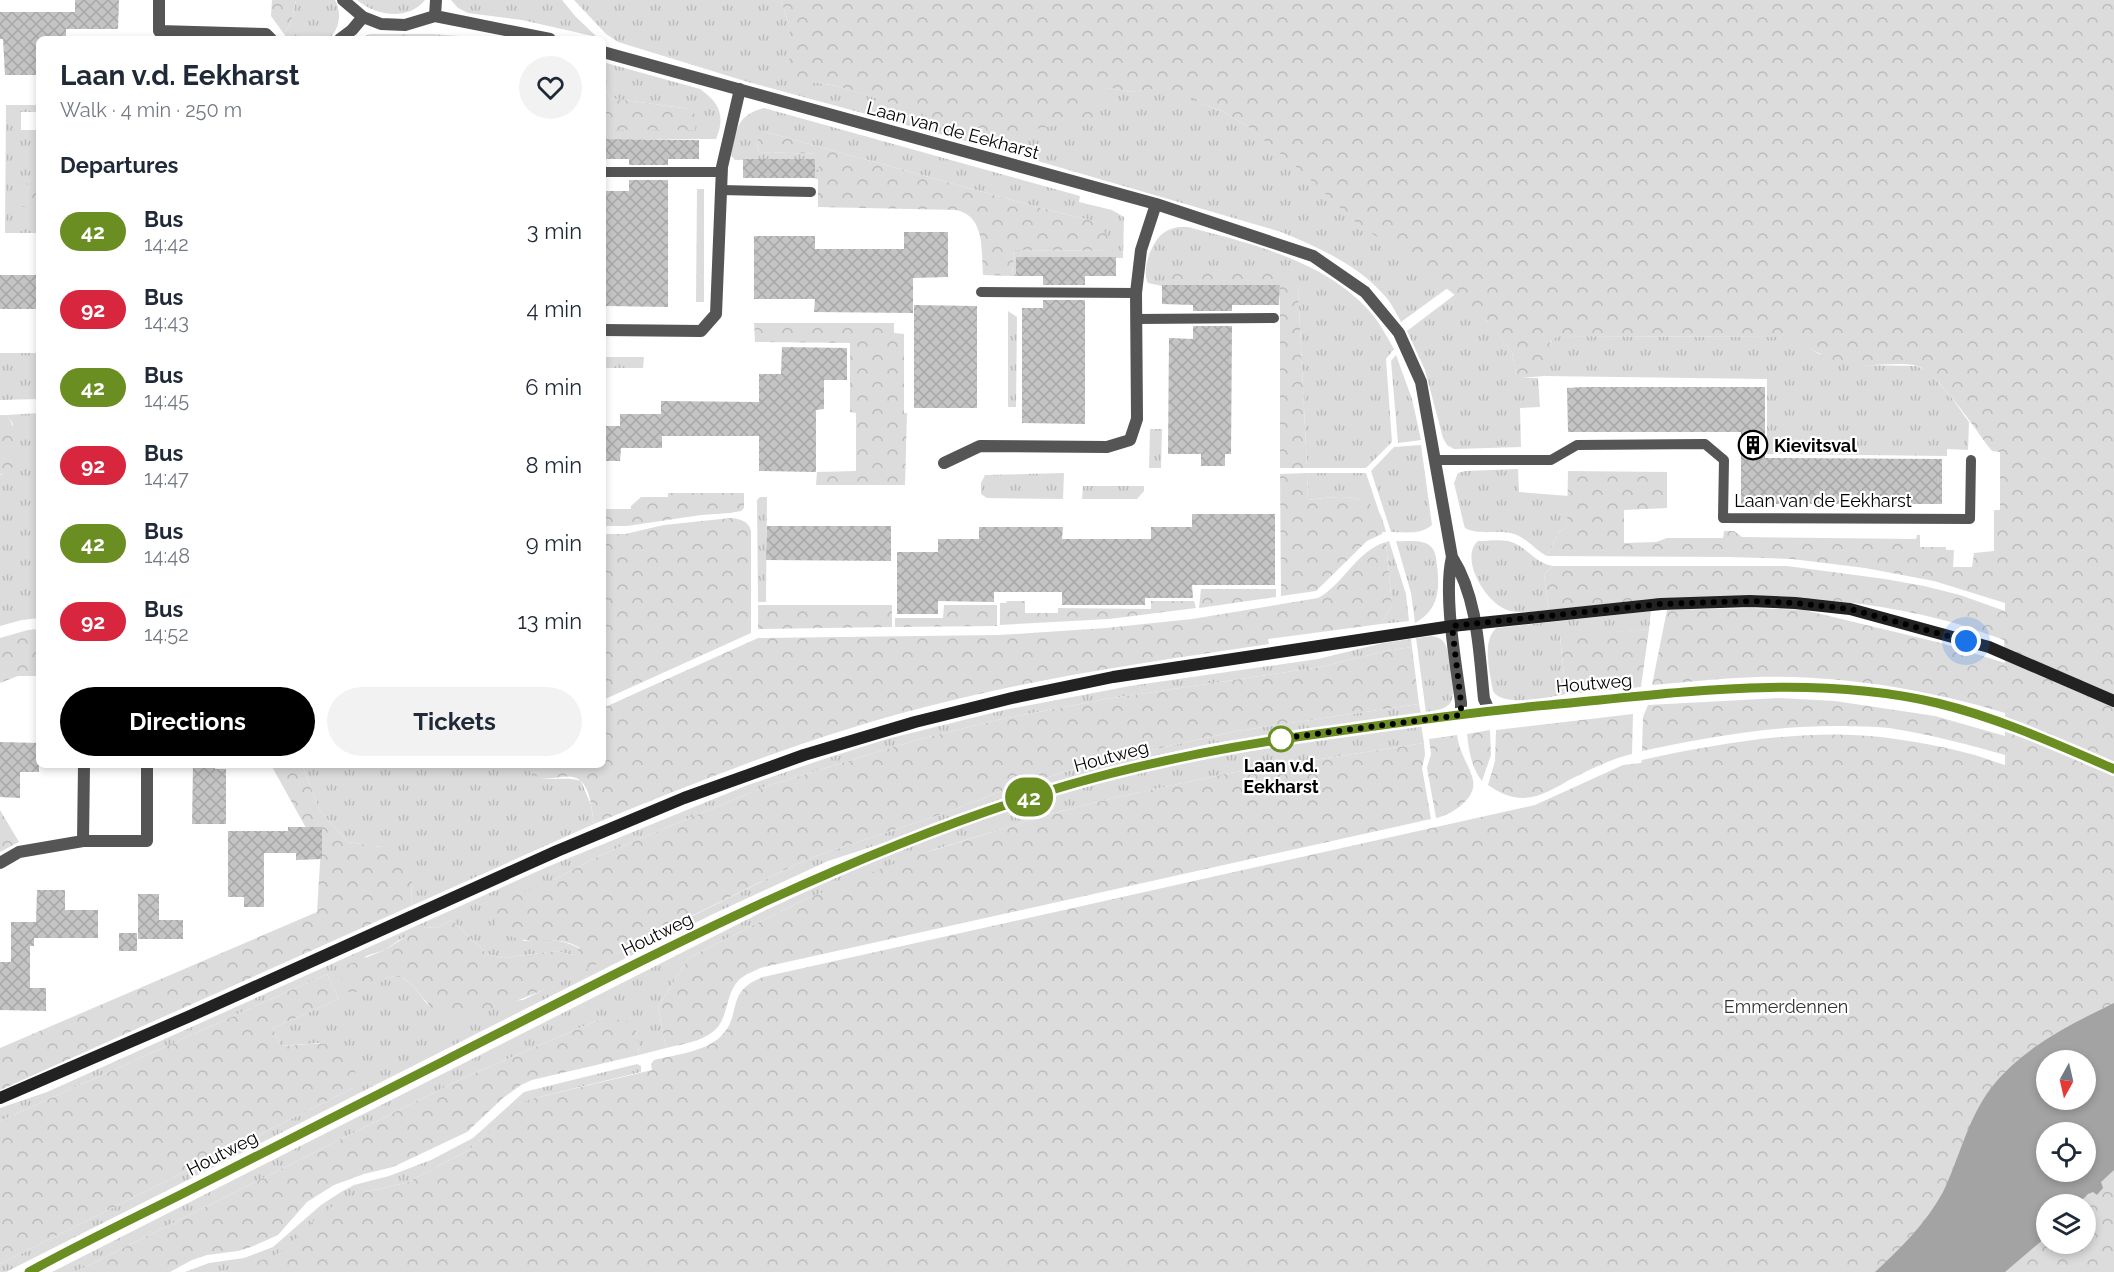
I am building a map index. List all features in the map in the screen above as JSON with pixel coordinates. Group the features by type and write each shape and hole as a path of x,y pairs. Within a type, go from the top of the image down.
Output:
{"street":[{"path":"159,0 159,32 266,34 268,36"},
{"path":"343,0 363,17 381,24 405,25 435,16 538,36"},
{"path":"435,16 436,0"},
{"path":"344,36 363,17"},
{"name":"Laan van de Eekharst","path":"606,53 1156,204 1313,256 1365,292 1399,333 1421,382 1452,557 1461,572 1476,624 1484,699 1489,710"},
{"path":"606,330 701,331 716,314 722,172 740,89"},
{"path":"944,464 980,446 1107,447 1130,440 1137,419 1136,293 1142,250 1156,204"},
{"name":"Laan van de Eekharst","path":"1452,557 1448,572 1461,715"},
{"path":"0,1098 557,851 684,798 804,755 915,722 1012,698 1113,678 1452,626 1660,604 1750,601 1839,608 1989,647 2114,701"},
{"name":"Houtweg","path":"29,1272 591,986 792,889 849,864 1046,791 1161,761 1257,742 1489,710 1717,690 1794,687 1871,692 1935,703 1997,720 2114,769"},
{"path":"83,841 84,768"},
{"path":"0,863 19,852 83,841 147,841 147,768"}],"lane":[{"path":"606,172 722,172"},
{"path":"721,190 811,192"},
{"path":"981,292 1136,293"},
{"path":"1136,319 1274,318"},
{"name":"Laan van de Eekharst","path":"1435,460 1551,460 1577,445 1705,444 1724,459 1723,518 1923,519 1970,519 1971,460"}],"green space":[{"path":"272,0 296,0 292,20 284,34 271,16"},
{"path":"296,0 335,0 339,10 339,20 331,36 286,36 284,34 292,20"},
{"path":"357,0 425,0 410,11 392,14 373,10"},
{"path":"451,0 562,0 596,36 522,20 468,13 458,8"},
{"path":"574,0 781,0 790,28 790,43 819,83 837,86 916,110 1091,97 1110,88 1131,92 1160,87 1185,93 1202,104 1222,111 1246,125 1449,287 1401,322 1387,298 1362,274 1322,250 1281,232 1024,157 748,82 618,42 606,34"},
{"name":"Emmerdennen","path":"781,0 2114,0 2114,1272 221,1272 269,1258 281,1252 324,1211 345,1200 365,1192 406,1183 469,1150 518,1105 531,1099 652,1070 651,1064 654,1060 705,1047 719,1038 726,1030 738,997 743,990 763,977 1535,805 1623,765 1641,763 1642,760 1700,748 1792,736 1852,735 1938,746 2005,765 2005,755 1933,736 1872,727 1818,726 1767,730 1642,751 1643,717 1648,705 1779,698 1835,701 1935,716 2005,736 2005,713 1975,704 1882,685 1820,678 1757,677 1652,685 1667,610 1752,608 1804,610 1941,643 2005,663 2004,640 1974,629 1894,609 1796,598 1648,600 1549,610 1544,575 1553,566 1787,566 1924,586 1960,595 2005,611 2005,603 1934,581 1865,568 1792,559 1547,556 1559,532 1567,527 1568,471 1667,472 1667,508 1624,510 1624,543 1656,542 1667,538 1723,538 1724,531 1734,531 1742,537 1916,539 1917,535 1920,535 1920,547 1946,547 1946,550 1954,550 1953,567 1972,567 1974,553 1994,551 1994,510 2000,510 2000,452 1992,451 1946,391 1926,371 1910,365 1865,365 1838,362 1795,342 1776,337 1563,336 1556,337 1550,342 1547,372 1544,376 1520,378 1516,374 1512,352 1487,321 1399,250 1361,227 1301,171 1246,125 1222,111 1179,92 1168,89 1150,89 1131,92 1110,88 1095,94 1101,118 981,138 911,109 837,86 819,83 789,83 790,28"},
{"path":"370,34 432,34 460,36 365,36"},
{"path":"606,63 700,89 712,99 719,110 719,131 716,139 606,139 606,130 694,130 690,109 610,98 606,89"},
{"path":"606,89 610,98 690,109 697,117 695,130 606,130"},
{"path":"6,105 36,105 36,112 21,112 21,130 36,130 36,233 5,233"},
{"path":"764,108 1080,196 1079,202 1112,210 1124,217 1123,258 1016,257 1016,276 1012,276 1014,250 1113,251 1093,221 766,132 760,135 757,142 759,152 819,154 819,172 815,173 815,159 735,160 731,155 739,125 748,115"},
{"path":"766,132 1093,221 1108,236 1113,251 1014,250 1012,276 983,275 980,236 973,219 966,214 956,210 818,207 818,179 815,179 815,173 819,172 819,154 759,152 757,142 760,134"},
{"path":"19,182 36,185 34,209 14,205"},
{"path":"697,189 704,189 704,302 696,302"},
{"path":"1188,227 1237,240 1287,257 1333,280 1372,314 1394,349 1386,359 1392,442 1366,468 1307,468 1298,287 1162,286 1148,283 1146,265 1157,239 1170,229"},
{"path":"1173,266 1282,274 1298,287 1307,468 1280,468 1280,286 1171,285"},
{"path":"1457,293 1489,323 1512,352 1516,374 1522,378 1538,378 1540,407 1520,408 1521,447 1454,449 1447,445 1443,438 1425,370 1407,331"},
{"path":"1008,311 1017,317 1016,407 1008,407"},
{"path":"754,323 894,323 894,333 904,334 904,413 907,413 905,485 816,485 817,472 856,471 856,413 850,412 850,343 755,342"},
{"path":"1558,336 1790,338 1819,354 1861,365 1916,366 1928,371 1949,394 1969,422 1968,450 1947,449 1947,456 1767,454 1767,379 1544,376 1548,349 1553,339"},
{"path":"0,353 36,353 36,399 0,400"},
{"path":"1396,355 1412,399 1421,440 1398,443 1391,361"},
{"path":"606,357 644,357 643,368 606,368"},
{"path":"36,413 36,618 0,626 0,475 2,475 13,424 7,415"},
{"path":"0,415 7,415 15,433 16,465 0,475"},
{"path":"1150,429 1162,429 1161,468 1149,468"},
{"path":"1421,445 1432,525 1418,532 1391,532 1371,471 1394,447"},
{"path":"1518,469 1519,492 1569,496 1567,527 1559,532 1547,556 1514,534 1477,532 1465,528 1454,483 1458,473"},
{"path":"1064,473 1063,499 987,498 981,494 981,483 985,475"},
{"path":"1307,473 1366,473 1381,518 1375,509 1359,499 1339,497 1308,500"},
{"path":"1307,473 1308,500 1344,497 1362,500 1379,512 1386,532 1367,541 1316,591 1281,596 1280,474"},
{"path":"1083,486 1144,486 1144,491 1137,499 1082,499"},
{"path":"668,493 744,493 744,508 741,511 730,513 627,526 606,526 606,509 631,509 631,506 641,497 668,497"},
{"path":"760,497 767,497 766,602 758,602 757,500"},
{"path":"731,518 746,523 751,531 751,633 606,699 606,534 625,534 664,525"},
{"path":"1389,541 1406,594 1409,621 1381,624 1392,606 1386,542"},
{"path":"1396,541 1425,543 1433,549 1435,554 1438,575 1436,598 1429,612 1415,623 1411,593"},
{"path":"1478,541 1512,542 1538,560 1553,566 1544,575 1549,610 1528,612 1507,610 1491,598 1477,579 1473,568 1471,558"},
{"path":"1386,542 1392,606 1381,624 1268,639 1269,644 1056,678 929,706 801,744 594,824 589,797 582,782 568,777 538,777 528,768 606,768 606,707 758,638 999,635 1106,628 1192,619 1318,598 1376,546"},
{"path":"1201,589 1276,589 1276,597 1199,608"},
{"path":"1025,601 1025,613 1058,613 1058,608 1151,609 1151,601 1194,601 1196,608 1109,619 1000,625 1000,603"},
{"path":"758,605 892,605 892,627 758,629"},
{"path":"944,605 997,605 997,626 895,627 895,618 943,618"},
{"path":"1651,611 1649,629 1560,637 1566,694 1516,700 1498,696 1493,691 1488,648 1492,633 1497,628"},
{"path":"36,629 36,676 18,676 0,683 0,638"},
{"path":"1649,629 1641,687 1566,694 1560,636"},
{"path":"1432,636 1441,639 1446,646 1453,691 1451,702 1446,707 1426,713 1416,638"},
{"path":"1411,639 1412,647 1321,667 1106,699 1002,719 920,739 764,787 601,855 553,880 523,941 559,941 580,949 572,955 556,951 503,958 487,954 452,920 437,928 426,927 399,940 385,950 366,956 349,994 394,976 405,979 428,1005 523,1000 797,864 1005,790 1101,761 1237,731 1419,704 1421,714 1209,744 1141,759 1081,776 828,861 711,915 6,1272 0,1272 0,1264 355,1087 319,1043 281,1046 273,1028 339,999 327,974 0,1121 0,1108 47,1092 547,867 748,785 818,761 887,739 1004,710 1130,686 1318,659 1383,643"},
{"path":"1412,647 1419,704 1237,731 1101,761 1005,790 797,864 557,984 525,998 478,1013 455,1018 445,1016 436,1012 410,983 394,976 350,995 337,969 385,950 413,932 426,927 437,928 452,920 487,954 503,958 556,951 572,955 580,948 558,941 515,938 505,933 496,925 497,903 553,880 601,855 764,787 920,739 1002,719 1106,699 1321,667"},
{"path":"1633,714 1632,754 1601,765 1536,796 1513,797 1488,785 1495,761 1496,730"},
{"path":"1421,724 1424,743 1230,773 1113,798 1047,815 933,850 801,901 688,959 658,1007 666,1048 639,1055 636,1028 603,1018 461,1079 75,1272 52,1272 760,913 908,847 1062,792 1166,765"},
{"path":"1490,730 1491,755 1482,781 1473,764 1467,734"},
{"path":"1457,735 1473,780 1473,787 1471,794 1462,805 1436,818 1427,768 1431,754 1429,739"},
{"path":"1424,743 1425,755 1422,768 1431,819 760,968 739,980 731,992 723,1019 715,1030 698,1040 666,1048 658,1007 688,959 801,901 908,858 1047,815 1113,798 1230,773"},
{"path":"273,768 303,768 320,811 348,842 382,847 404,859 412,882 411,906 0,1090 0,1048 317,912 321,847 305,826"},
{"path":"303,768 528,768 543,778 581,781 591,805 594,824 411,906 412,882 382,847 348,842 320,811"},
{"path":"0,810 19,842 0,852"},
{"path":"327,974 339,999 273,1028 281,1046 322,1044 344,1050 351,1058 355,1070 355,1087 0,1264 0,1121"},
{"path":"603,1018 628,1021 636,1028 639,1055 532,1080 521,1085 503,1098 467,1132 393,1167 334,1185 307,1202 278,1235 238,1251 207,1255 192,1260 170,1272 75,1272 461,1079"},
{"path":"637,1064 641,1066 641,1072 531,1099 519,1105 469,1150 406,1183 365,1192 273,1258 221,1272 185,1272 209,1263 244,1258 273,1247 321,1205 341,1192 354,1185 389,1176 431,1160 473,1138 524,1092"}],"shaded area":[{"path":"2114,1003 2114,1170 2101,1182 2103,1188 2097,1195 2093,1192 2088,1194 2036,1194 2036,1246 2005,1272 1875,1272 1912,1235 1937,1203 1976,1113 1991,1088 2017,1061 2063,1029"}],"building":[{"path":"75,0 119,0 118,29 66,29 66,36 36,36 36,75 5,75 3,39 0,39 0,12 75,12"},
{"path":"606,139 699,140 699,159 668,159 668,165 629,165 629,159 606,159"},
{"path":"743,159 815,159 815,178 743,178"},
{"path":"629,180 668,180 668,307 606,306 606,191 629,191"},
{"path":"904,232 948,232 948,277 913,278 913,313 814,312 815,299 754,299 754,236 815,236 815,249 904,249"},
{"path":"1016,257 1116,257 1116,276 1085,276 1085,285 1043,285 1043,276 1016,276"},
{"path":"0,275 36,275 36,309 0,309"},
{"path":"1162,285 1280,285 1279,305 1232,305 1232,311 1193,311 1193,305 1162,304"},
{"path":"1043,300 1085,300 1085,424 1022,423 1022,308 1043,308"},
{"path":"914,305 977,306 977,408 914,408"},
{"path":"1193,326 1232,326 1231,454 1225,454 1225,466 1201,466 1201,454 1168,454 1169,338 1193,339"},
{"path":"782,347 847,348 847,380 824,380 824,409 816,410 816,472 759,471 759,436 662,436 662,448 621,448 620,461 606,461 606,426 620,426 620,414 661,414 661,401 759,402 759,374 781,374"},
{"name":"Kievitsval","path":"1765,387 1765,458 1942,459 1942,504 1741,504 1741,432 1568,432 1567,388"},
{"path":"1192,514 1275,514 1275,585 1192,585 1193,598 1145,598 1145,605 1062,605 1062,592 994,592 994,602 938,601 938,614 897,614 897,552 938,552 938,539 979,539 979,527 1063,527 1062,539 1151,539 1151,527 1192,527"},
{"path":"767,526 891,526 891,561 766,560"},
{"path":"0,742 36,743 36,768 39,768 39,772 20,772 20,798 0,797"},
{"path":"193,768 226,769 226,824 192,824"},
{"path":"288,827 322,827 322,859 296,860 296,853 264,853 264,907 244,907 244,897 228,897 228,831 288,831"},
{"path":"37,890 65,890 65,910 98,910 98,938 34,938 34,946 30,946 30,988 46,988 46,1011 0,1010 0,962 11,962 11,922 36,922"},
{"path":"138,894 159,894 159,920 183,920 183,939 138,939"},
{"path":"119,933 137,933 137,951 119,951"}],"bus line":[{"name":"42","path":"29,1272 591,986 792,889 849,864 1046,791 1161,761 1257,742 1489,710 1717,690 1794,687 1871,692 1935,703 1997,720 2114,769"}],"place":[{"name":"Kievitsval","path":"1753,445"},
{"name":"Laan v.d. Eekharst","path":"1281,739"}],"route":[{"path":"1281,739 1278,739 1461,715 1452,626 1660,604 1750,601 1850,609 1966,641"}]}
